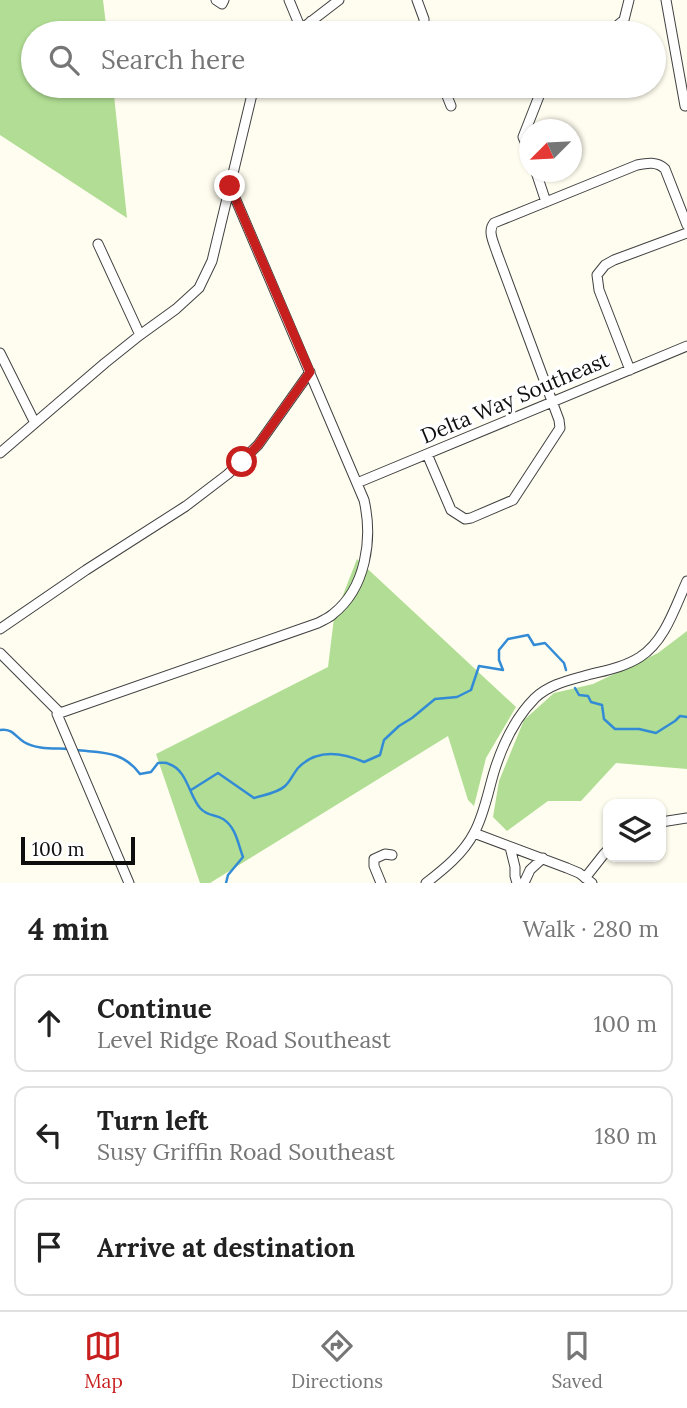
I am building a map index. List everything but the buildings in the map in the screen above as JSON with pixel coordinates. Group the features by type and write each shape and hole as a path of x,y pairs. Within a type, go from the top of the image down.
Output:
{"street":[{"path":"216,0 222,4 224,0"},
{"path":"289,0 296,21"},
{"path":"311,21 325,4 339,0"},
{"path":"417,0 424,21"},
{"path":"623,21 629,0"},
{"path":"666,0 685,106"},
{"path":"0,453 199,288 212,261 251,98"},
{"path":"448,98 451,106"},
{"path":"530,119 538,98"},
{"path":"427,454 451,510 465,519 471,518 513,500 560,428 490,231 494,223 644,163 657,164 665,169 687,225"},
{"path":"539,182 546,202"},
{"path":"129,883 57,714 318,623 333,615 347,600 358,581 369,537 367,515 357,483 230,186"},
{"path":"630,370 599,290 597,275 605,265 614,260 687,233"},
{"path":"98,244 140,335"},
{"name":"Delta Way Southeast","path":"357,483 687,346"},
{"path":"0,353 35,423"},
{"path":"0,629 186,506 228,474 258,445 310,372"},
{"path":"426,883 461,853 474,833 495,768 510,734 536,697 559,683 638,659 655,644 687,581"},
{"path":"0,653 60,713"},
{"path":"666,821 687,818"},
{"path":"474,833 567,867 588,881 603,856"},
{"path":"510,847 517,883"},
{"path":"516,867 526,852"},
{"path":"381,883 374,859 385,854 392,855"},
{"path":"524,883 530,870 543,858"}],"green space":[{"path":"0,0 103,0 106,21 21,21 21,98 114,98 127,218 0,135"},
{"path":"357,559 516,707 486,758 474,806 468,800 448,736 210,883 200,883 156,754 328,667 334,618"},
{"path":"687,631 687,769 616,763 581,801 548,801 507,831 493,817 499,781 524,720 554,693 593,684 658,653"}],"waterway":[{"path":"191,790 218,773 254,798 282,788 305,762 321,755 338,754 364,762 380,755 384,740 435,699 457,697 471,690 479,666 503,670 499,650 508,639 528,635 534,645 545,643 564,663 566,670"},
{"path":"575,688 579,695 588,696 591,702 602,705 604,719 615,729 639,729 656,733 680,716 687,717"},
{"path":"0,730 10,731 24,742 35,746 69,749"},
{"path":"76,750 119,757 140,774 151,772 158,763 175,767 184,777 200,808 227,822 236,836 243,857 228,875 226,883"}],"route":[{"path":"230,186 310,372 258,445 242,462"}]}
